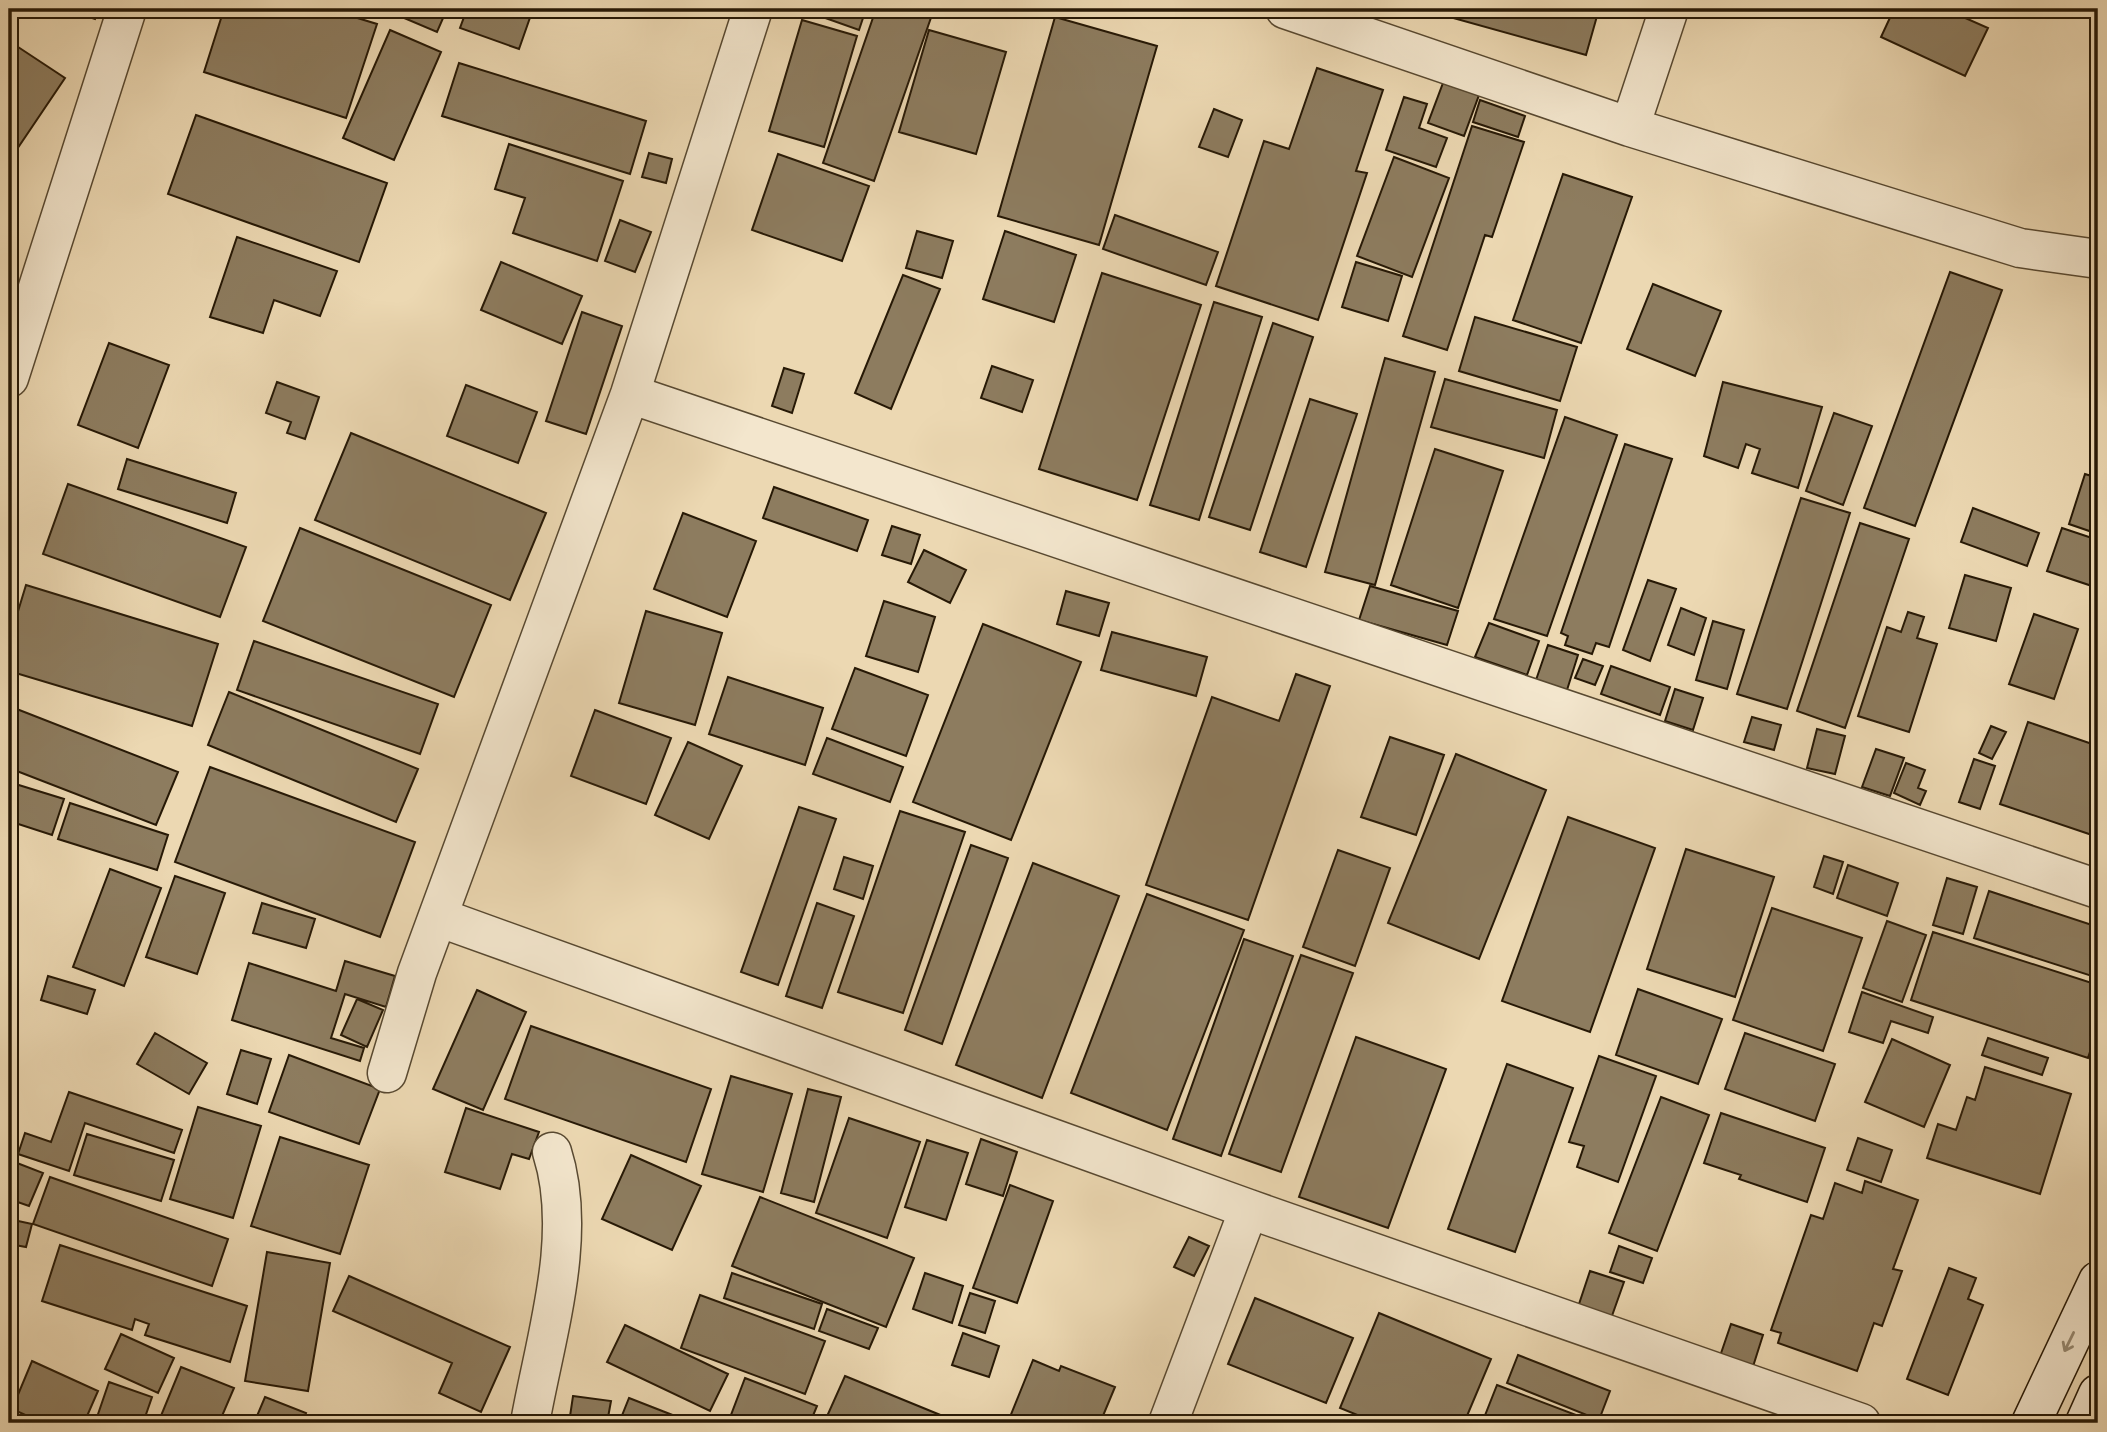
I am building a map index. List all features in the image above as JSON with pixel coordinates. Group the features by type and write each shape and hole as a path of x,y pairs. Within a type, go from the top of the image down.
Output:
{"street":[{"path":"9,378 127,9"},
{"path":"387,1073 403,1014 630,394 753,9"},
{"path":"1285,9 1630,127 2020,248 2098,259"},
{"path":"1630,127 1670,9"},
{"path":"630,394 2098,889"},
{"path":"438,918 1249,1209 1861,1423"},
{"path":"530,1423 564,1239 563,1200 552,1152"},
{"path":"1168,1423 1249,1209"},
{"path":"2031,1423 2095,1297"},
{"path":"2085,1423 2098,1394"}],"building":[{"path":"66,9 99,9 95,19"},
{"path":"224,9 328,9 377,24 346,118 204,72"},
{"path":"383,9 447,9 437,32"},
{"path":"467,9 533,9 519,49 460,28"},
{"path":"800,9 866,9 859,30"},
{"path":"876,9 934,9 874,181 823,163"},
{"path":"1421,9 1599,9 1586,55"},
{"path":"1894,9 1945,9 1988,28 1965,76 1881,37"},
{"path":"1055,17 1157,46 1099,245 998,216"},
{"path":"802,20 857,36 824,147 769,131"},
{"path":"390,30 441,52 394,160 343,138"},
{"path":"929,30 1006,52 976,154 899,132"},
{"path":"9,41 65,78 9,161"},
{"path":"459,63 646,121 630,174 442,116"},
{"path":"1317,68 1383,90 1356,171 1367,173 1318,320 1216,286 1264,141 1289,149"},
{"path":"1443,83 1479,95 1464,136 1428,123"},
{"path":"1404,97 1427,104 1419,128 1447,138 1436,167 1386,150"},
{"path":"1480,100 1525,116 1518,137 1473,122"},
{"path":"1214,109 1242,120 1228,157 1199,147"},
{"path":"196,115 387,183 359,262 168,194"},
{"path":"1472,126 1524,142 1492,237 1485,235 1447,350 1403,336"},
{"path":"509,144 623,181 597,261 513,233 525,198 495,189"},
{"path":"649,153 672,159 666,183 642,177"},
{"path":"778,154 869,186 842,261 752,230"},
{"path":"1394,157 1449,178 1412,277 1357,256"},
{"path":"1563,174 1632,197 1581,343 1513,320"},
{"path":"1115,215 1218,252 1206,285 1103,249"},
{"path":"620,220 651,232 635,272 605,261"},
{"path":"917,231 953,241 942,278 906,268"},
{"path":"1005,231 1076,255 1054,322 983,299"},
{"path":"237,237 337,271 320,316 274,300 263,333 210,317"},
{"path":"501,262 582,296 562,344 481,310"},
{"path":"1356,262 1402,276 1388,321 1342,307"},
{"path":"1950,272 2002,290 1915,526 1864,508"},
{"path":"1102,273 1201,305 1137,500 1039,469"},
{"path":"903,275 940,289 891,409 855,393"},
{"path":"1653,284 1721,311 1695,376 1627,349"},
{"path":"1214,302 1262,317 1199,520 1150,505"},
{"path":"582,312 622,326 586,434 546,421"},
{"path":"1475,317 1577,347 1560,401 1459,371"},
{"path":"1273,323 1313,337 1250,530 1209,517"},
{"path":"109,343 169,365 138,448 78,425"},
{"path":"1385,358 1435,372 1375,585 1325,572"},
{"path":"992,366 1033,380 1022,412 981,398"},
{"path":"784,368 804,374 792,413 772,406"},
{"path":"1445,379 1557,410 1544,458 1431,427"},
{"path":"277,382 319,397 305,439 287,433 291,422 266,413"},
{"path":"1723,382 1822,407 1798,488 1752,473 1760,449 1746,444 1738,468 1704,456"},
{"path":"466,385 537,412 518,463 447,436"},
{"path":"1310,399 1357,414 1306,567 1260,552"},
{"path":"1834,413 1872,426 1843,505 1806,491"},
{"path":"1565,417 1617,435 1547,636 1494,619"},
{"path":"351,433 546,513 510,600 315,520"},
{"path":"1625,444 1672,459 1609,647 1596,643 1592,654 1565,645 1568,636 1561,633"},
{"path":"1435,449 1503,471 1458,608 1391,585"},
{"path":"127,459 236,493 227,523 118,489"},
{"path":"2085,474 2098,478 2098,534 2069,524"},
{"path":"68,484 246,547 220,617 43,554"},
{"path":"774,487 868,520 857,551 763,518"},
{"path":"1801,498 1850,513 1787,709 1737,694"},
{"path":"1973,508 2039,533 2027,566 1961,542"},
{"path":"683,513 756,541 727,617 654,589"},
{"path":"1860,523 1909,539 1845,728 1797,711"},
{"path":"892,526 920,535 911,564 882,555"},
{"path":"300,528 491,605 454,697 263,621"},
{"path":"2062,528 2098,540 2098,588 2047,571"},
{"path":"924,550 966,570 950,603 908,582"},
{"path":"1965,575 2011,588 1996,641 1949,628"},
{"path":"1648,580 1676,589 1650,661 1623,650"},
{"path":"26,585 218,644 192,726 9,671 9,641"},
{"path":"1370,586 1458,611 1447,645 1359,620"},
{"path":"1066,591 1109,603 1099,636 1057,624"},
{"path":"884,601 935,617 918,672 866,656"},
{"path":"1681,608 1706,618 1694,655 1668,645"},
{"path":"646,611 722,633 695,725 619,703"},
{"path":"1908,612 1924,617 1917,638 1937,644 1909,732 1858,716 1887,627 1901,632"},
{"path":"2034,614 2078,629 2054,699 2009,684"},
{"path":"1713,621 1744,630 1727,689 1696,680"},
{"path":"1489,623 1539,641 1527,675 1475,657"},
{"path":"983,624 1081,662 1011,840 913,802"},
{"path":"1112,632 1207,657 1196,696 1101,670"},
{"path":"254,641 438,704 420,754 237,690"},
{"path":"1548,645 1578,655 1567,690 1536,680"},
{"path":"1583,659 1603,666 1595,685 1575,678"},
{"path":"1611,666 1670,687 1660,715 1601,694"},
{"path":"855,668 928,695 906,756 832,729"},
{"path":"1296,674 1330,686 1248,920 1146,885 1212,697 1279,721"},
{"path":"728,677 823,708 805,765 709,734"},
{"path":"1675,689 1703,698 1693,730 1665,721"},
{"path":"229,692 418,769 396,822 208,745"},
{"path":"9,706 178,772 156,825 9,768"},
{"path":"595,710 671,738 646,804 571,776"},
{"path":"1752,717 1781,725 1774,750 1744,742"},
{"path":"2028,722 2098,746 2098,837 2000,804"},
{"path":"1991,726 2006,732 1992,759 1979,753"},
{"path":"1817,729 1845,736 1835,774 1807,768"},
{"path":"1390,737 1444,755 1416,835 1361,817"},
{"path":"827,738 903,767 890,802 813,774"},
{"path":"688,742 742,766 709,839 655,815"},
{"path":"1876,749 1904,758 1890,796 1862,787"},
{"path":"1456,754 1546,790 1479,959 1388,923"},
{"path":"1974,759 1995,766 1980,809 1959,802"},
{"path":"1906,763 1925,770 1918,788 1926,791 1920,805 1894,793"},
{"path":"210,767 415,842 380,937 175,862"},
{"path":"9,782 64,799 52,835 9,821"},
{"path":"70,803 168,835 157,870 58,839"},
{"path":"799,807 836,819 778,985 741,972"},
{"path":"900,811 965,832 903,1013 838,992"},
{"path":"1568,817 1655,848 1590,1032 1502,1001"},
{"path":"971,845 1008,858 942,1044 905,1030"},
{"path":"1686,849 1774,877 1735,997 1647,969"},
{"path":"1338,850 1390,868 1355,966 1303,947"},
{"path":"1824,856 1843,862 1833,894 1814,887"},
{"path":"844,857 873,866 863,899 834,889"},
{"path":"1033,863 1119,896 1042,1098 956,1065"},
{"path":"1848,865 1898,883 1887,916 1837,898"},
{"path":"110,869 161,888 124,986 73,967"},
{"path":"175,876 225,893 197,974 146,957"},
{"path":"1947,878 1977,887 1963,934 1933,925"},
{"path":"1989,891 2098,927 2098,978 1974,938"},
{"path":"1147,894 1244,930 1167,1130 1071,1093"},
{"path":"262,903 315,919 306,948 253,933"},
{"path":"817,903 854,916 822,1008 786,996"},
{"path":"1772,908 1862,938 1823,1051 1733,1020"},
{"path":"1887,921 1926,935 1902,1002 1863,988"},
{"path":"1933,932 2098,985 2098,1027 2088,1058 1911,1000"},
{"path":"1244,939 1293,956 1221,1156 1173,1139"},
{"path":"1301,955 1353,973 1281,1172 1229,1154"},
{"path":"345,961 395,976 386,1007 345,994 331,1038 364,1048 360,1061 232,1020 249,963 336,991"},
{"path":"48,976 95,990 87,1014 41,1000"},
{"path":"1638,989 1722,1019 1698,1084 1616,1055"},
{"path":"477,990 526,1012 483,1110 433,1089"},
{"path":"1862,992 1933,1017 1928,1033 1891,1021 1883,1043 1849,1032"},
{"path":"357,999 383,1010 367,1047 341,1035"},
{"path":"531,1026 711,1089 686,1162 505,1099"},
{"path":"155,1033 207,1063 189,1094 137,1064"},
{"path":"1745,1033 1835,1064 1815,1121 1725,1089"},
{"path":"1356,1037 1446,1069 1388,1228 1299,1197"},
{"path":"1988,1038 2048,1058 2042,1075 1982,1055"},
{"path":"1892,1039 1950,1065 1924,1127 1865,1102"},
{"path":"241,1050 271,1059 257,1104 227,1094"},
{"path":"289,1055 380,1089 359,1144 269,1112"},
{"path":"1599,1056 1656,1076 1618,1182 1577,1167 1584,1146 1569,1142"},
{"path":"1507,1064 1573,1088 1515,1252 1448,1229"},
{"path":"1985,1067 2071,1094 2040,1194 1927,1158 1938,1124 1956,1130 1967,1097 1975,1100"},
{"path":"731,1076 792,1094 763,1192 702,1174"},
{"path":"808,1089 841,1097 814,1202 781,1193"},
{"path":"69,1092 182,1130 174,1153 85,1123 69,1171 18,1154 25,1133 51,1142"},
{"path":"1661,1097 1709,1115 1657,1251 1609,1233"},
{"path":"198,1107 261,1126 233,1218 170,1199"},
{"path":"466,1108 539,1132 529,1159 512,1154 500,1189 445,1172"},
{"path":"1721,1113 1825,1148 1807,1202 1739,1179 1741,1175 1704,1163"},
{"path":"849,1118 920,1142 887,1238 816,1213"},
{"path":"87,1134 174,1160 161,1201 74,1175"},
{"path":"280,1137 369,1165 340,1254 251,1226"},
{"path":"1858,1138 1892,1150 1881,1182 1847,1170"},
{"path":"981,1139 1017,1152 1003,1196 966,1184"},
{"path":"927,1140 968,1153 946,1220 905,1207"},
{"path":"631,1155 701,1186 672,1250 602,1219"},
{"path":"17,1163 43,1173 29,1206 9,1199 9,1185"},
{"path":"50,1177 228,1239 212,1286 33,1224"},
{"path":"1865,1181 1918,1200 1893,1269 1902,1271 1882,1326 1874,1323 1857,1371 1778,1343 1781,1333 1771,1330 1811,1215 1823,1219 1835,1183 1862,1193"},
{"path":"1010,1185 1053,1201 1017,1303 973,1288"},
{"path":"760,1197 914,1258 886,1327 732,1266"},
{"path":"9,1219 32,1224 26,1247 9,1244"},
{"path":"1189,1237 1209,1246 1194,1276 1174,1267"},
{"path":"60,1245 247,1306 230,1362 145,1335 149,1324 135,1319 132,1330 42,1301"},
{"path":"1619,1246 1652,1258 1643,1283 1610,1272"},
{"path":"267,1252 330,1263 308,1391 245,1381"},
{"path":"1949,1268 1976,1278 1968,1299 1983,1305 1948,1395 1907,1379"},
{"path":"1590,1271 1624,1282 1608,1327 1575,1316"},
{"path":"732,1273 822,1304 814,1329 724,1298"},
{"path":"925,1273 963,1286 952,1323 913,1309"},
{"path":"349,1276 510,1347 481,1412 439,1393 452,1363 333,1311"},
{"path":"970,1293 995,1301 985,1333 959,1325"},
{"path":"700,1295 825,1341 805,1394 681,1348"},
{"path":"1255,1298 1353,1338 1326,1403 1228,1364"},
{"path":"827,1309 878,1328 869,1349 819,1331"},
{"path":"1379,1313 1491,1359 1464,1423 1377,1423 1340,1408"},
{"path":"1731,1324 1763,1335 1750,1376 1717,1365"},
{"path":"625,1325 728,1374 710,1411 607,1362"},
{"path":"9,1333 17,1334 9,1386"},
{"path":"963,1333 999,1346 989,1377 952,1365"},
{"path":"121,1334 174,1358 158,1393 105,1369"},
{"path":"1518,1355 1610,1391 1599,1420 1507,1383"},
{"path":"1033,1360 1059,1371 1061,1366 1115,1387 1100,1423 1026,1423 1010,1417"},
{"path":"32,1361 98,1391 84,1423 43,1423 12,1409"},
{"path":"181,1367 234,1388 219,1423 158,1423"},
{"path":"845,1376 960,1423 824,1423"},
{"path":"745,1378 817,1406 810,1423 751,1423 731,1415"},
{"path":"109,1382 152,1397 143,1423 95,1423"},
{"path":"1497,1385 1597,1423 1482,1423"},
{"path":"573,1396 611,1401 607,1423 569,1423"},
{"path":"265,1397 306,1413 302,1423 254,1423"},
{"path":"629,1398 693,1423 619,1423"},
{"path":"1642,1416 1658,1423 1639,1423"}]}
